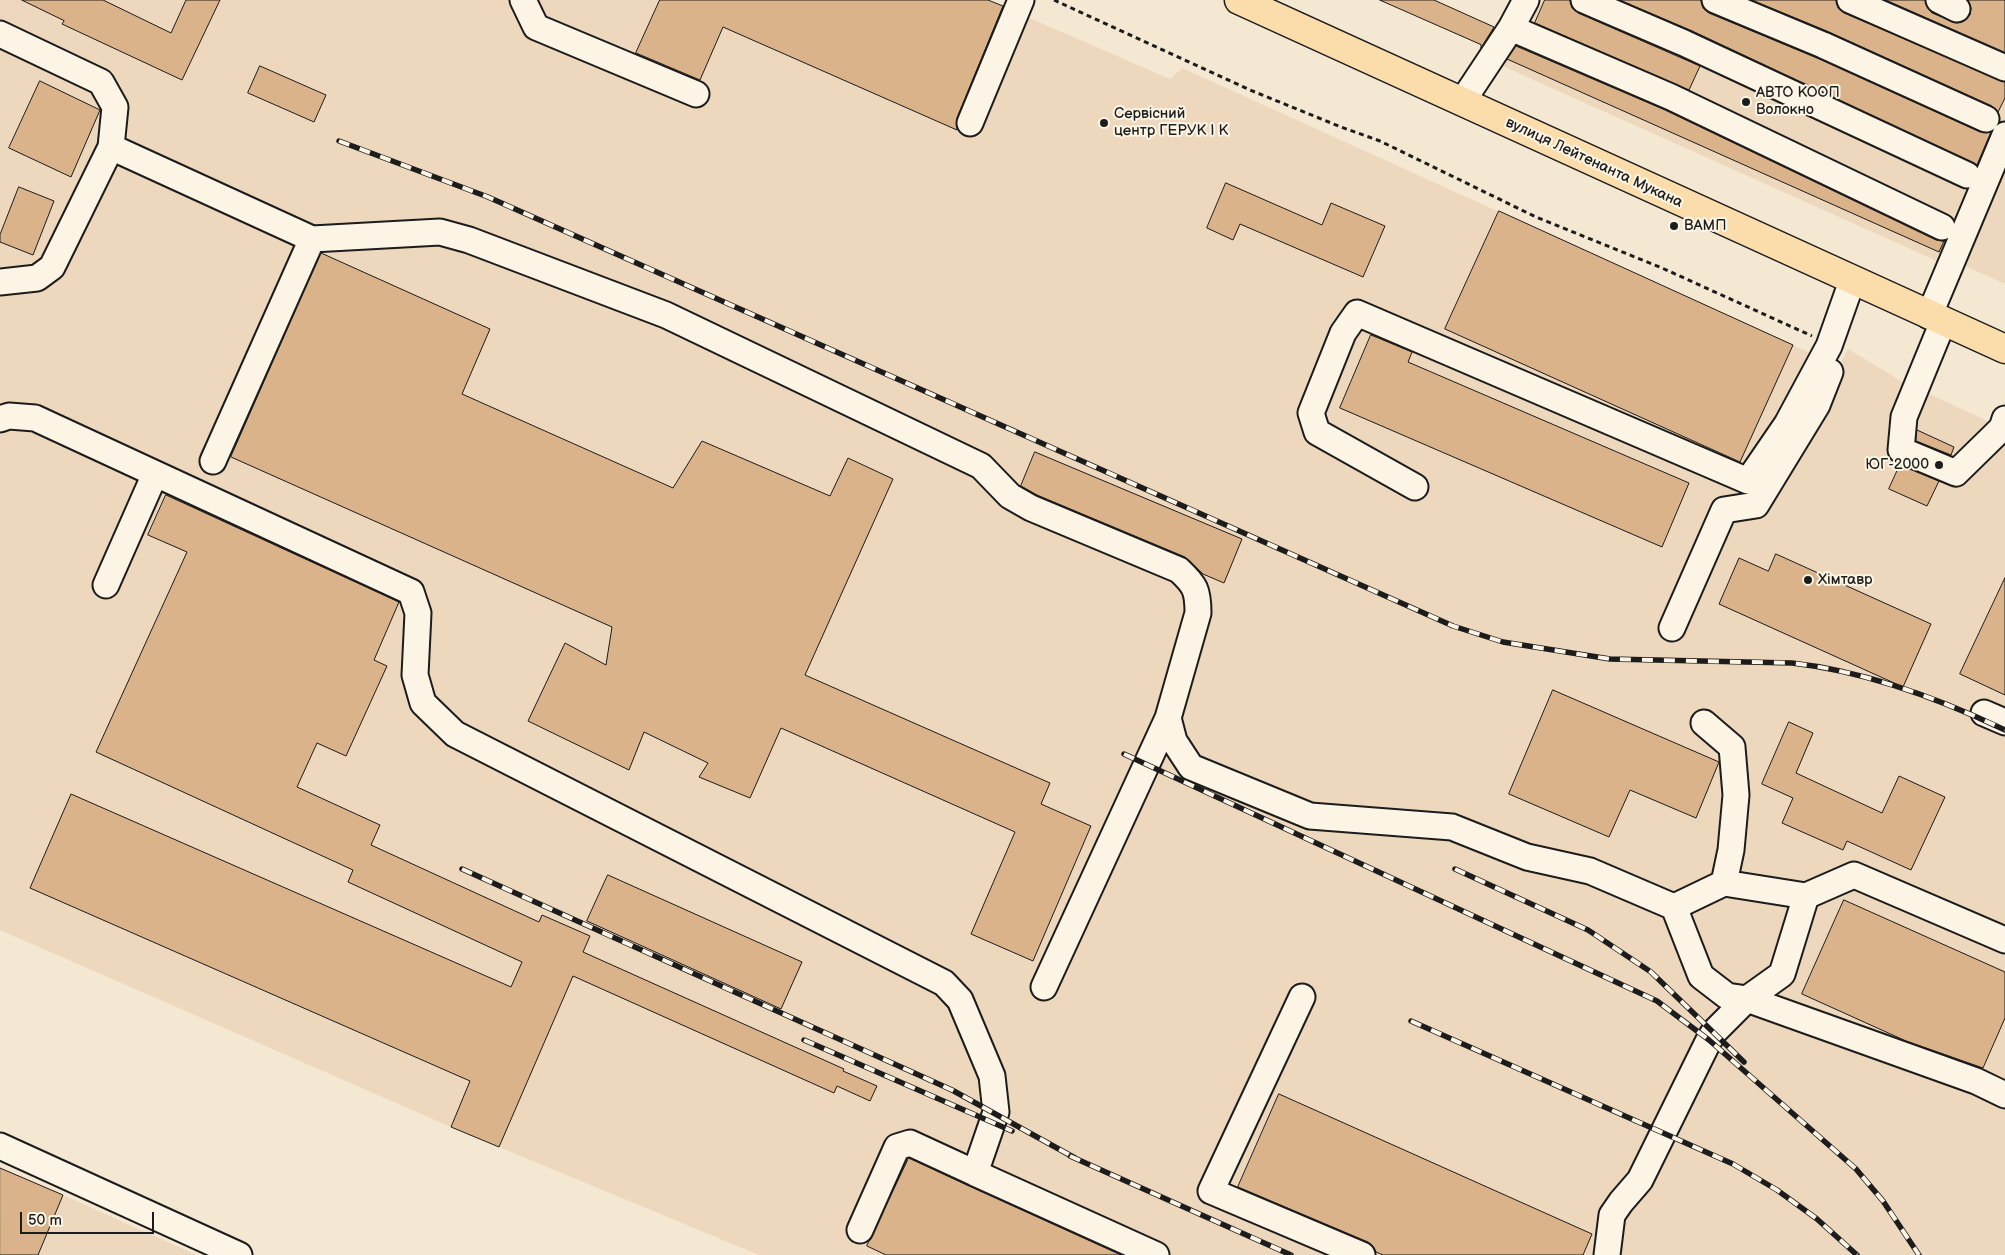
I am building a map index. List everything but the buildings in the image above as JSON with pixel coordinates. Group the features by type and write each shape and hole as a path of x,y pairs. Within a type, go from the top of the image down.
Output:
{"main road":[{"name":"вулиця Лейтенанта Мукана","path":"1239,0 1279,8 1462,102 2005,349"}],"street":[{"path":"523,0 536,27 696,94"},
{"path":"970,123 1021,0"},
{"path":"1462,102 1511,28 1526,0"},
{"path":"1584,0 1684,43 1967,176"},
{"path":"1715,0 1986,119"},
{"path":"1850,0 2005,68"},
{"path":"1511,28 1671,97 1942,227"},
{"path":"0,34 101,82 115,107 111,147 52,267 37,278 0,282"},
{"path":"2005,135 1936,319 1904,417 1901,450 1956,473 2002,428 2005,419"},
{"path":"111,147 312,239 440,232 468,240 657,311 981,466 1010,496 1031,508 1179,570 1193,583 1198,597 1198,613 1168,718 1044,988"},
{"path":"213,461 312,239"},
{"path":"1415,487 1317,432 1311,413 1344,332 1356,313 1748,481 1787,424 1830,344 1858,283"},
{"path":"1672,628 1724,510 1756,505 1817,405 1858,283"},
{"path":"0,419 10,416 35,418 411,592 418,612 415,675 423,703 455,734 944,983 960,1000 992,1076 996,1112 975,1173"},
{"path":"106,585 156,474"},
{"path":"1168,718 1174,741 1191,768 1310,816 1452,827 1527,857 1590,871 1674,907 1701,976 1727,996 1747,999 1976,1081 2005,1095"},
{"path":"1704,723 1732,747 1736,795 1731,850 1724,883"},
{"path":"1674,907 1724,883 1806,896 1854,875 2005,940"},
{"path":"1607,1255 1612,1215 1620,1202 1640,1180 1709,1040 1714,1032 1747,999 1782,974 1806,896"},
{"path":"1302,997 1211,1191 1362,1255"},
{"path":"860,1230 897,1147 910,1143 1156,1255"},
{"path":"0,1146 239,1255"}],"path":[{"path":"1054,0 1250,90 1380,141 1536,216 1662,268 1830,344"}],"shaded area":[{"path":"0,0 988,0 1170,79 1182,68 1839,366 1848,349 1901,381 2005,429 2005,1255 759,1255 451,1127 0,930"},
{"path":"1524,0 2005,0 2005,126 1946,265 1496,63"},
{"path":"2005,166 2005,284 1965,266"},
{"path":"0,1168 63,1195 197,1255 0,1255"}],"railway":[{"path":"339,141 488,197 1453,626 1503,642 1610,659 1792,663 1847,672 1928,697 2005,730"},
{"path":"1124,754 1657,1001 1709,1040 1856,1169 1883,1201 1919,1255"},
{"path":"462,869 952,1090 1075,1158"},
{"path":"1455,869 1588,930 1651,972 1744,1062"},
{"path":"1411,1021 1733,1164 1777,1190 1817,1219 1857,1255"},
{"path":"804,1040 1012,1131"},
{"path":"1070,1156 1291,1255"}],"place":[{"name":"АВТО КООП Волокно","path":"1746,102"},
{"name":"Сервісний центр ГЕРУК І К","path":"1104,123"},
{"name":"ВАМП","path":"1674,226"},
{"name":"ЮГ-2000","path":"1939,465"},
{"name":"Хімтавр","path":"1808,580"}]}
